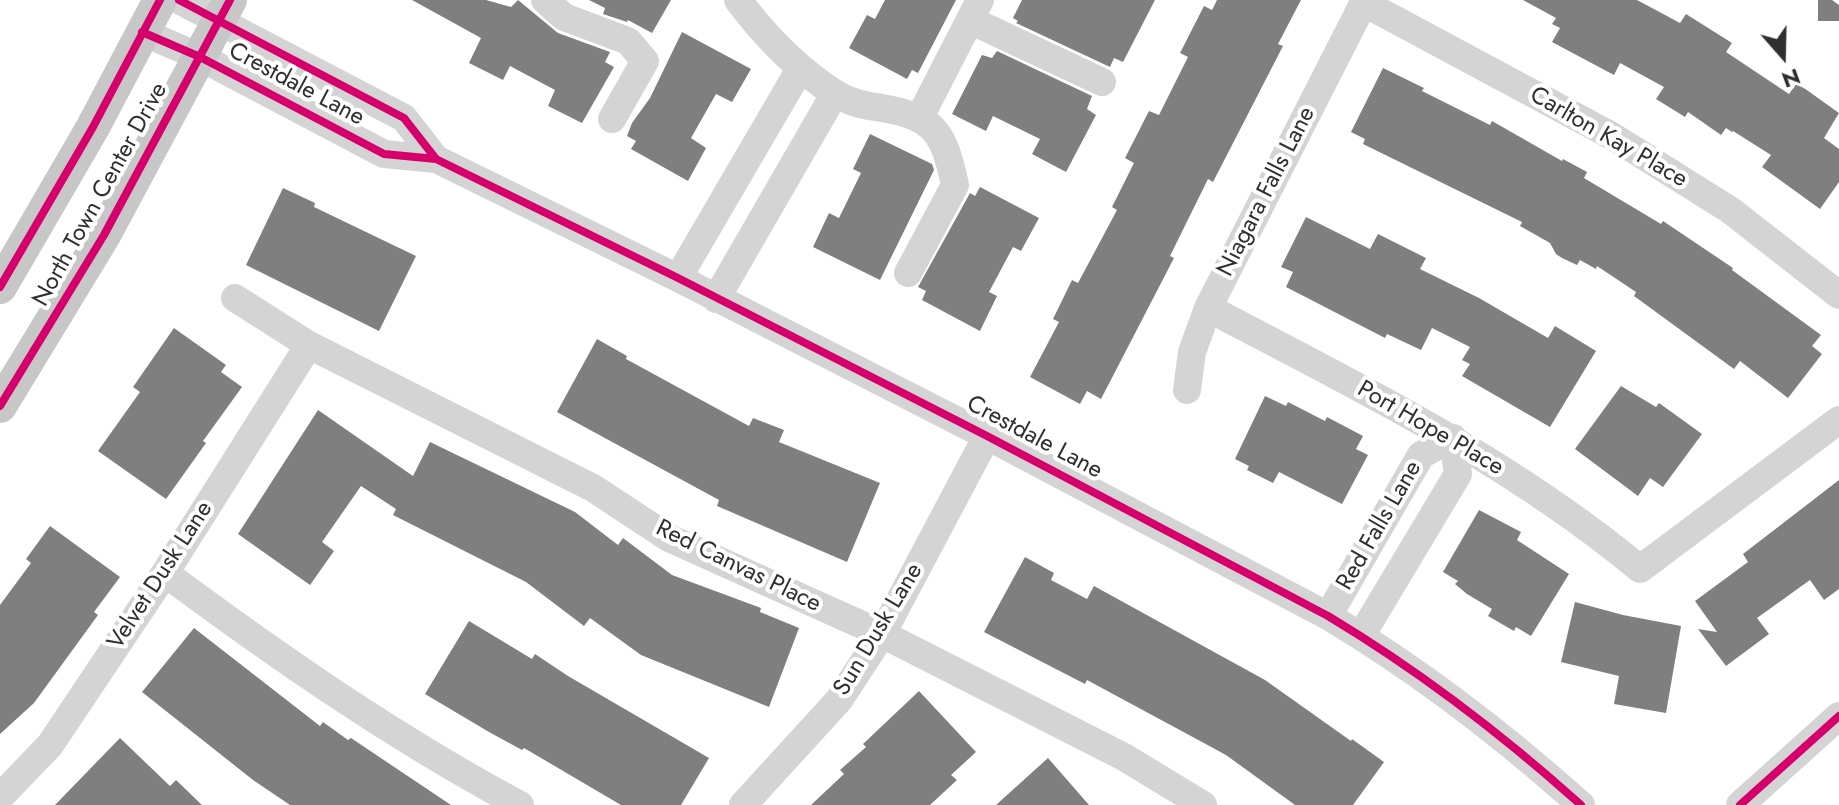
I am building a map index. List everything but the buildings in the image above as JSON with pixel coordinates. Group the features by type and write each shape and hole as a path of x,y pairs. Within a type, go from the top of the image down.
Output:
{"main road":[{"name":"North Town Center Drive","path":"0,287 93,127 160,0"},
{"name":"North Town Center Drive","path":"0,406 104,235 225,10"}],"street":[{"name":"Crestdale Lane","path":"179,0 225,10 404,118 436,159"},
{"path":"545,0 564,17 628,41 645,61 612,119"},
{"path":"738,0 800,69 835,93 854,104 904,112 933,125 950,160 955,185 908,273"},
{"name":"Carlton Kay Place","path":"1364,1 1612,136 1730,210 1839,295"},
{"name":"Niagara Falls Lane","path":"1187,390 1192,352 1208,308 1364,1"},
{"path":"919,119 975,10 1102,82"},
{"name":"Crestdale Lane","path":"142,32 200,57 384,154 436,159 678,278 1328,616 1361,636 1523,753 1581,805"},
{"path":"678,278 800,69"},
{"path":"716,299 835,93"},
{"name":"Red Canvas Place","path":"235,298 309,345 593,488 669,538 882,634 1124,757 1186,801"},
{"name":"Port Hope Place","path":"1208,308 1453,438 1589,527 1640,569 1839,420"},
{"name":"Velvet Dusk Lane","path":"0,799 50,745 165,573 309,345"},
{"name":"Sun Dusk Lane","path":"743,805 839,700 882,634 987,436"},
{"name":"Red Falls Lane","path":"1328,616 1421,455 1453,438 1458,474 1361,636"},
{"path":"165,573 270,651 464,775 520,805"},
{"path":"1740,805 1828,740 1839,716"},
{"path":"0,799 5,805"}],"cycle path":[{"path":"0,287 93,127 160,0"},
{"path":"179,0 404,118 436,159"},
{"path":"0,406 104,235 230,0"},
{"path":"142,32 200,57 384,154 436,159 678,278 1328,616 1395,658 1459,704 1581,805"},
{"path":"1740,805 1839,716"}]}
